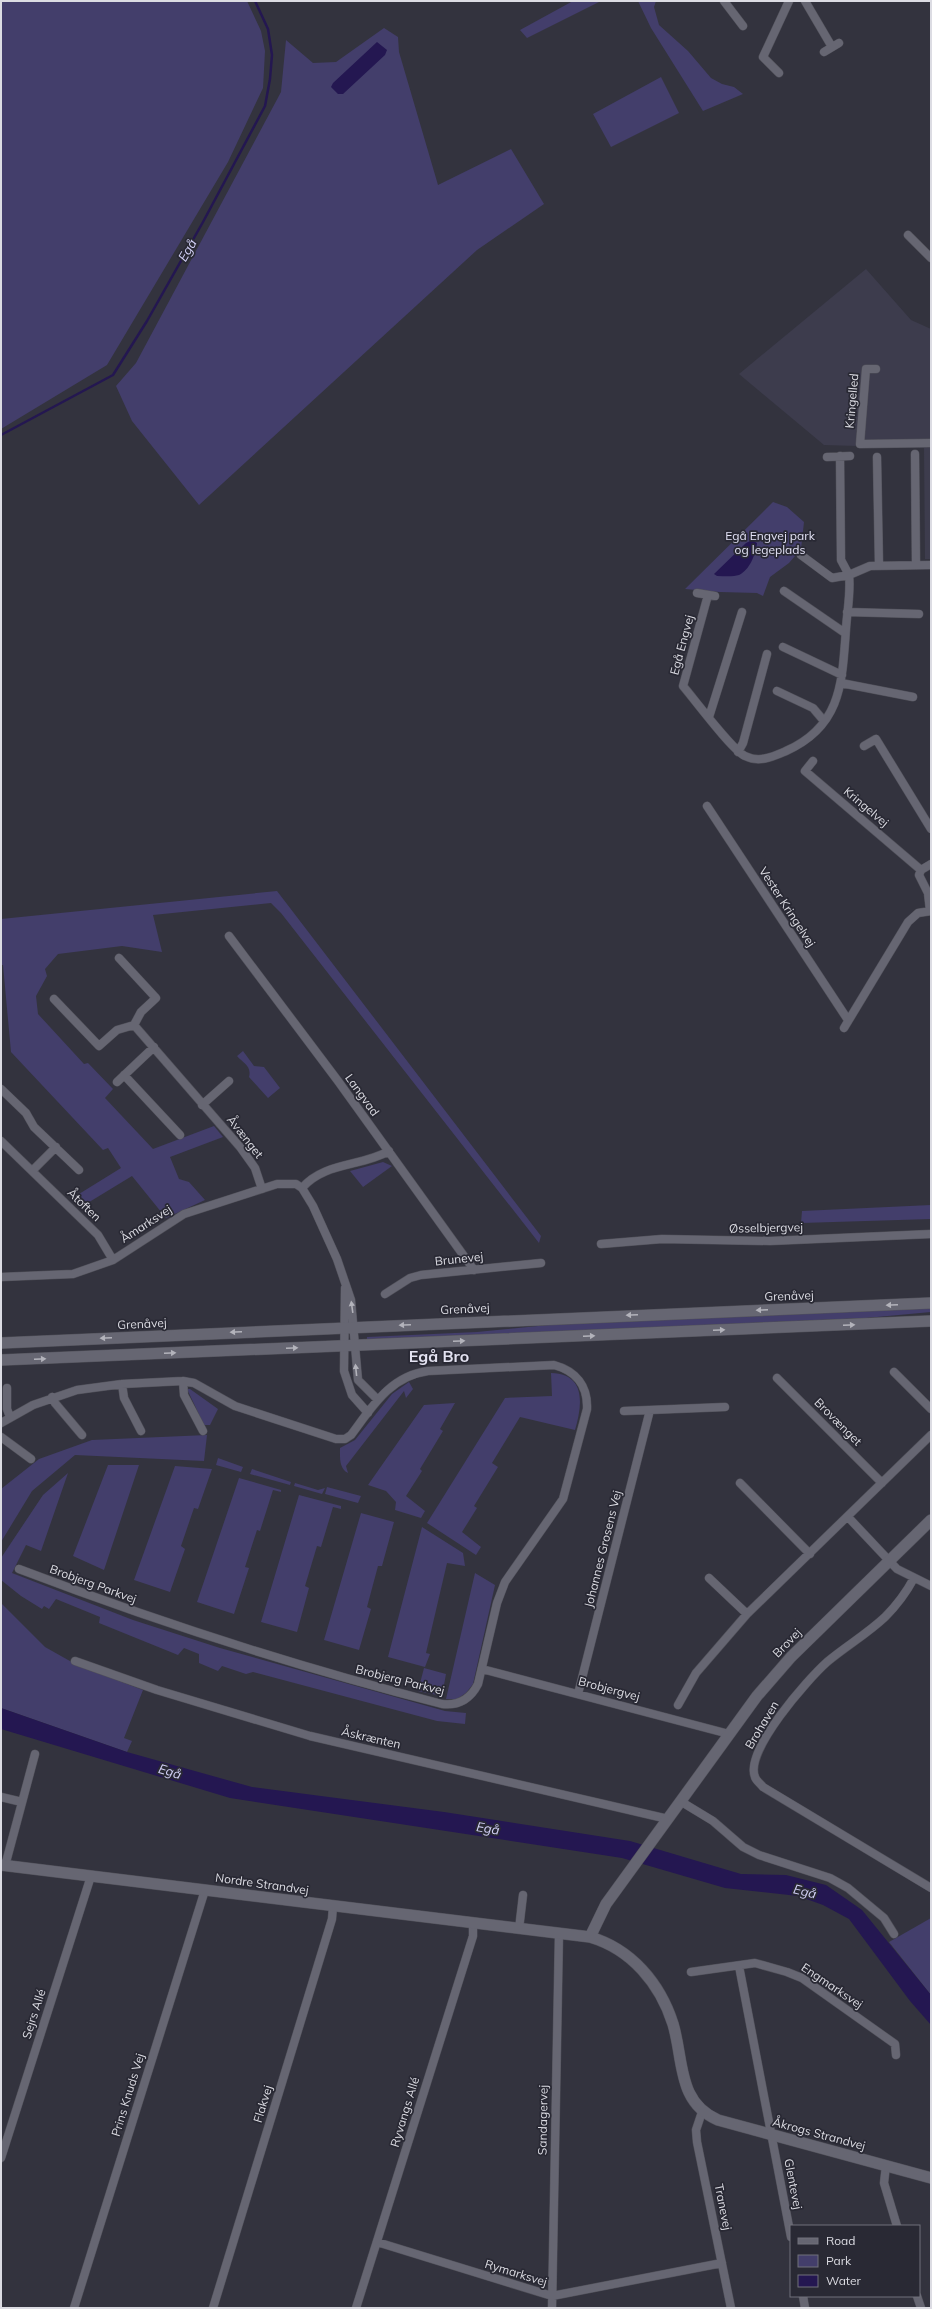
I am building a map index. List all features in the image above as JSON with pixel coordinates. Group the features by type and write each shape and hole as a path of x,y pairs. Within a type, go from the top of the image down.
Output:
{"main road":[{"name":"Grenåvej","path":"1,1343 931,1303"},
{"path":"1,1360 931,1321"},
{"name":"Brovej","path":"590,1937 606,1904 729,1734 784,1664 931,1520"},
{"name":"Nordre Strandvej","path":"3,1865 559,1933 590,1937 603,1941 626,1954 654,1983 673,2024 687,2090 702,2112"},
{"name":"Åkrogs Strandvej","path":"702,2112 718,2120 931,2178"}],"street":[{"path":"724,1 743,26"},
{"path":"779,73 763,57 789,1"},
{"path":"805,1 832,48"},
{"path":"824,52 840,43"},
{"path":"908,235 931,258"},
{"name":"Kringelled","path":"876,369 866,368 860,444 931,443"},
{"path":"915,454 916,565"},
{"path":"767,654 743,743 738,752 752,759 768,758 791,749 824,721 835,706 842,679 849,575 841,560 840,456"},
{"path":"827,457 850,456"},
{"path":"877,457 879,566"},
{"path":"801,555 832,578 849,575 862,568 879,566 931,565"},
{"path":"784,591 846,633"},
{"name":"Egå Engvej","path":"697,593 712,595 683,686 738,752"},
{"path":"709,717 742,612"},
{"path":"847,612 919,614"},
{"path":"783,647 842,679 913,697"},
{"path":"777,691 813,708 824,721"},
{"path":"864,746 876,738 931,829"},
{"name":"Kringelvej","path":"813,761 805,771 921,870"},
{"name":"Vester Kringelvej","path":"707,806 846,1024 908,922 918,913 930,911"},
{"path":"930,911 928,893 919,875 921,870 931,864"},
{"name":"Langvad","path":"229,936 389,1151 474,1270"},
{"path":"54,999 99,1046 117,1030 134,1025 142,1012 156,998 119,958"},
{"name":"Åvænget","path":"134,1025 248,1158 255,1168 262,1189"},
{"path":"117,1082 154,1047"},
{"path":"124,1075 180,1135"},
{"path":"202,1105 229,1081"},
{"name":"Åtoften","path":"1,1089 26,1113 34,1127 79,1170"},
{"name":"Åtoften","path":"1,1141 98,1235 113,1260"},
{"path":"32,1171 56,1147"},
{"path":"368,1413 352,1395 346,1383 349,1328 345,1287 337,1259 313,1206 302,1188 311,1179 323,1172 389,1151"},
{"name":"Åmarksvej","path":"1,1277 73,1274 113,1260 184,1214 262,1189 289,1183 302,1188"},
{"name":"Øsselbjergvej","path":"601,1244 662,1239 770,1241 931,1234"},
{"name":"Brunevej","path":"385,1294 410,1278 541,1263"},
{"path":"349,1346 358,1380 378,1400"},
{"name":"Brobjerg Parkvej","path":"1,1423 10,1417 52,1397 77,1390 122,1384 183,1381 194,1383 235,1406 336,1439 344,1439 351,1435 391,1385 418,1372 554,1365 570,1371 580,1380 586,1392 587,1409 563,1499 505,1582 497,1604 482,1669 474,1693 466,1700 456,1704 442,1704 312,1670 219,1641 122,1608 19,1570"},
{"path":"894,1372 931,1409"},
{"name":"Brovænget","path":"777,1378 882,1483"},
{"path":"183,1381 184,1395 203,1430"},
{"path":"122,1384 124,1398 141,1431"},
{"path":"7,1388 7,1409 10,1417"},
{"path":"52,1397 55,1403 82,1435"},
{"path":"624,1412 725,1407"},
{"name":"Johannes Grosens Vej","path":"578,1694 650,1410"},
{"path":"678,1706 696,1673 747,1614 931,1435"},
{"path":"1,1437 31,1459"},
{"path":"740,1483 810,1554"},
{"path":"848,1517 898,1569 931,1586"},
{"path":"709,1578 747,1614"},
{"name":"Brohaven","path":"914,1578 903,1598 883,1618 827,1662 789,1704 758,1752 754,1764 755,1777 763,1787 931,1888"},
{"name":"Åskrænten","path":"75,1661 157,1690 310,1736 668,1818"},
{"name":"Brobjergvej","path":"482,1669 729,1734"},
{"path":"3,1865 35,1754"},
{"path":"1,1797 22,1802"},
{"path":"680,1801 713,1821 748,1849 759,1855 830,1878 848,1888 884,1918 894,1934"},
{"name":"Sejrs Allé","path":"1,2158 90,1876"},
{"name":"Prins Knuds Vej","path":"74,2308 205,1890"},
{"path":"519,1928 523,1895"},
{"name":"Flakvej","path":"212,2308 332,1919 333,1906"},
{"name":"Ryvangs Allé","path":"356,2308 470,1944 473,1923"},
{"name":"Sandagervej","path":"552,2308 559,1933"},
{"name":"Engmarksvej","path":"691,1972 755,1963 802,1978 895,2044 896,2055"},
{"path":"739,1966 772,2135"},
{"name":"Tranevej","path":"702,2112 696,2130 697,2142 731,2308"},
{"name":"Glentevej","path":"772,2135 790,2232"},
{"path":"886,2165 884,2183 897,2225"},
{"name":"Rymarksvej","path":"377,2242 552,2296 722,2263"},
{"path":"803,2297 805,2308"},
{"path":"917,2297 921,2308"}],"shaded area":[{"path":"866,269 911,320 931,329 931,559 925,559 924,448 824,445 739,374"}],"green space":[{"path":"1,1 247,1 261,31 265,51 263,88 228,162 107,365 1,429"},
{"path":"573,1 601,1 527,38 520,30"},
{"path":"638,1 656,1 654,7 659,25 688,51 711,78 722,84 734,87 743,94 703,111 651,28"},
{"path":"384,28 398,37 399,52 438,185 511,149 544,204 477,250 199,505 132,421 116,386 136,363 281,92 286,40 313,63 336,62"},
{"path":"661,77 679,113 611,147 593,114"},
{"name":"Egå Engvej park og legeplads","path":"773,502 787,507 804,522 801,549 789,563 770,577 763,596 757,593 685,589"},
{"path":"277,891 541,1236 539,1243 281,913 271,903 153,915 162,952 122,946 58,954 45,969 47,976 36,996 38,1014 84,1064 88,1063 113,1089 105,1098 153,1149 214,1126 223,1137 170,1157 179,1179 189,1182 205,1200 166,1218 132,1176 86,1204 79,1194 121,1168 108,1148 103,1150 11,1052 3,965 1,965 1,919"},
{"path":"243,1051 254,1066 264,1067 280,1088 268,1098 249,1077 250,1073 248,1067 237,1056"},
{"path":"383,1162 392,1166 363,1187 350,1171"},
{"path":"931,1205 931,1219 801,1223 802,1211"},
{"path":"931,1308 931,1312 866,1318 367,1340 367,1337 477,1332 548,1325"},
{"path":"551,1373 563,1375 571,1379 576,1385 580,1402 575,1430 520,1417 492,1463 498,1467 474,1506 477,1508 462,1532 481,1547 476,1555 427,1523 505,1398 552,1396"},
{"path":"409,1382 413,1389 406,1398 404,1391 346,1466 348,1473 345,1471 340,1459 340,1448 355,1440 392,1394"},
{"path":"187,1389 190,1389 218,1409 210,1425 204,1425"},
{"path":"455,1403 440,1429 443,1431 420,1469 422,1471 406,1496 425,1511 421,1518 395,1510 396,1502 386,1491 368,1485 424,1405"},
{"path":"207,1435 204,1461 75,1455 32,1491 1,1542 1,1489 39,1459 92,1440"},
{"path":"218,1458 243,1467 241,1472 216,1465"},
{"path":"108,1465 139,1465 104,1570 73,1556"},
{"path":"175,1466 212,1469 198,1509 194,1508 181,1546 185,1549 170,1592 134,1580"},
{"path":"252,1469 291,1482 290,1485 250,1474"},
{"path":"68,1473 41,1551 26,1545 12,1573 133,1620 220,1648 445,1711 466,1713 465,1724 437,1721 253,1672 246,1674 222,1666 218,1671 199,1663 199,1654 184,1648 178,1655 99,1623 100,1617 56,1599 49,1609 44,1606 42,1609 21,1596 1,1580 1,1558 43,1495"},
{"path":"239,1478 281,1490 281,1492 273,1490 260,1531 257,1530 245,1567 249,1568 234,1614 197,1602"},
{"path":"295,1483 318,1490 325,1488 322,1494 294,1486"},
{"path":"327,1487 361,1496 358,1503 325,1494"},
{"path":"299,1495 341,1506 341,1509 333,1507 321,1547 317,1546 305,1586 309,1588 297,1632 261,1622"},
{"path":"361,1513 394,1522 382,1566 378,1566 367,1607 371,1609 359,1650 324,1640"},
{"path":"422,1527 463,1553 465,1566 447,1563 426,1653 430,1654 425,1667 388,1657"},
{"path":"475,1573 495,1585 473,1684 466,1693 457,1699 446,1699"},
{"path":"1,1603 45,1647 77,1665 143,1690 124,1738 132,1741 127,1752 1,1708"},
{"path":"424,1668 446,1674 442,1696 418,1691"},
{"path":"931,1918 931,1995 889,1942"}],"water":[{"path":"377,42 387,50 385,55 343,94 338,94 331,87 333,83"},
{"path":"752,540 757,543 755,552 752,561 743,573 731,576 717,576 714,574 746,543"},
{"path":"1,1708 127,1752 252,1787 444,1812 630,1841 741,1874 786,1875 826,1885 862,1910 931,1995 931,2025 910,2001 849,1919 823,1905 798,1896 725,1888 622,1858 230,1798 1,1729"}],"waterway":[{"name":"Egå","path":"1,435 113,375 147,321 203,222 265,106 270,79 272,55 268,29 255,1"}],"district":[{"name":"Egå Bro","path":"439,1356"}]}
